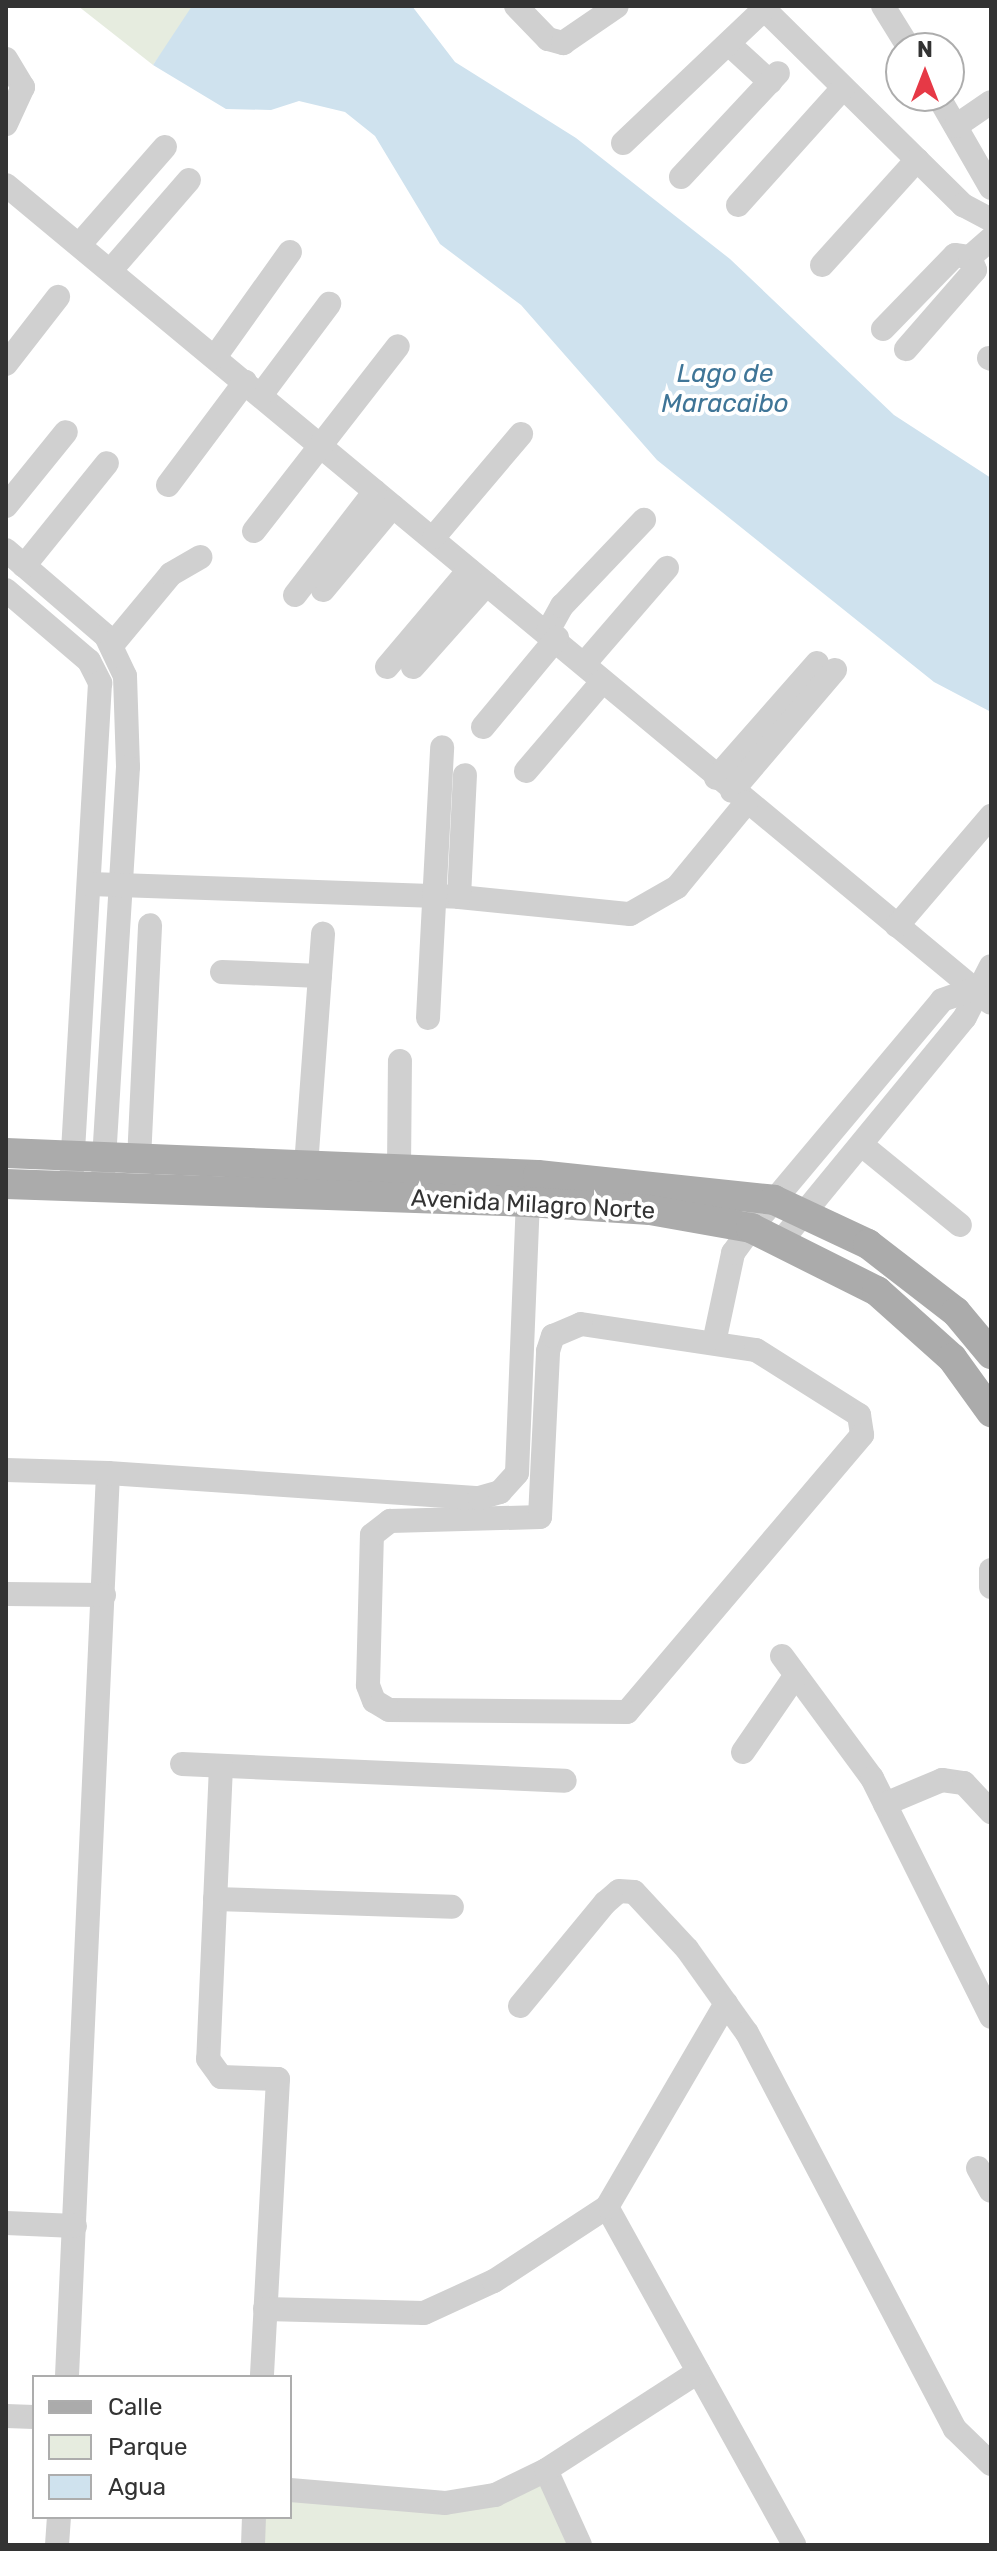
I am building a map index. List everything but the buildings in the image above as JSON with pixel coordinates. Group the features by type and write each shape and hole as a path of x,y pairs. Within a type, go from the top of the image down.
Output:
{"main road":[{"name":"Avenida Milagro Norte","path":"6,1153 74,1156 104,1173 650,1210 751,1228 782,1240 877,1291 952,1358 991,1412"},
{"name":"Avenida Milagro Norte","path":"6,1184 71,1186 139,1160 640,1182 774,1200 868,1244 915,1279 990,1350"}],"street":[{"path":"516,6 548,39 563,43 617,6"},
{"path":"883,6 899,32"},
{"path":"623,143 732,47 763,8 963,205 991,220"},
{"path":"681,177 774,78 732,47"},
{"path":"6,59 23,87 6,124"},
{"path":"738,205 843,88"},
{"path":"956,126 991,102"},
{"path":"948,112 991,188"},
{"path":"80,244 165,147"},
{"path":"822,265 917,160"},
{"path":"111,270 189,180"},
{"path":"6,185 384,499 434,537 478,577 553,635 602,682 982,996"},
{"path":"883,329 955,255 970,257 991,239"},
{"path":"215,357 290,252"},
{"path":"906,349 975,270 970,257"},
{"path":"6,364 58,297"},
{"path":"168,485 329,304"},
{"path":"254,531 398,346"},
{"path":"6,506 66,432"},
{"path":"434,537 521,434"},
{"path":"104,1173 121,882 125,676 112,645 15,558 107,463"},
{"path":"323,590 384,499"},
{"path":"295,595 384,499"},
{"path":"483,727 553,635 562,606 644,520"},
{"path":"112,645 171,574 201,557"},
{"path":"584,664 667,568"},
{"path":"387,667 478,577"},
{"path":"413,667 478,577"},
{"path":"6,590 89,661 100,683 71,1186"},
{"path":"90,884 121,882 459,897 630,914 677,887 732,790 826,667"},
{"path":"526,771 602,682"},
{"path":"428,1018 442,747"},
{"path":"459,897 465,775"},
{"path":"897,926 991,816"},
{"path":"139,1160 150,925"},
{"path":"306,1166 323,934"},
{"path":"782,1240 806,1216 982,996 991,966"},
{"path":"222,972 320,976"},
{"path":"715,1338 733,1253 751,1228 942,1000 982,996"},
{"path":"399,1170 400,1061"},
{"path":"108,1090 141,1090"},
{"path":"863,1146 960,1225"},
{"path":"6,1470 108,1473 479,1498 500,1492 517,1473 528,1202"},
{"path":"581,1324 715,1338 790,1366 859,1415 862,1435 627,1712 389,1710 374,1701 372,1535 390,1521 540,1517 553,1336 581,1324"},
{"path":"67,2375 108,1473"},
{"path":"991,1570 991,1587"},
{"path":"6,1594 104,1595"},
{"path":"743,1752 789,1666 835,1720 885,1804 991,2017"},
{"path":"182,1764 565,1781"},
{"path":"221,1766 212,2072 278,2079 262,2375"},
{"path":"885,1804 942,1780 964,1783 991,1812"},
{"path":"520,2006 605,1903 626,1890 687,1949 726,2003 837,2195 955,2429 991,2464"},
{"path":"215,1899 452,1907"},
{"path":"265,2309 424,2313 494,2281 607,2207 726,2003"},
{"path":"978,2168 991,2191"},
{"path":"607,2207 698,2372 757,2467 794,2545"},
{"path":"6,2223 75,2226"},
{"path":"292,2490 445,2503 495,2495 546,2470 698,2372"},
{"path":"6,2416 32,2417"},
{"path":"546,2470 580,2545"},
{"path":"57,2545 59,2519"},
{"path":"253,2545 254,2519"}],"green space":[{"path":"78,6 192,6 194,9 153,65"},
{"path":"543,2478 574,2545 260,2545 260,2519 292,2519 292,2496 444,2508"}],"water":[{"name":"Lago de Maracaibo","path":"192,6 412,6 455,62 576,138 730,259 894,415 991,478 991,712 934,682 657,460 521,305 440,244 375,136 345,112 299,101 271,110 226,109 153,65"}]}
